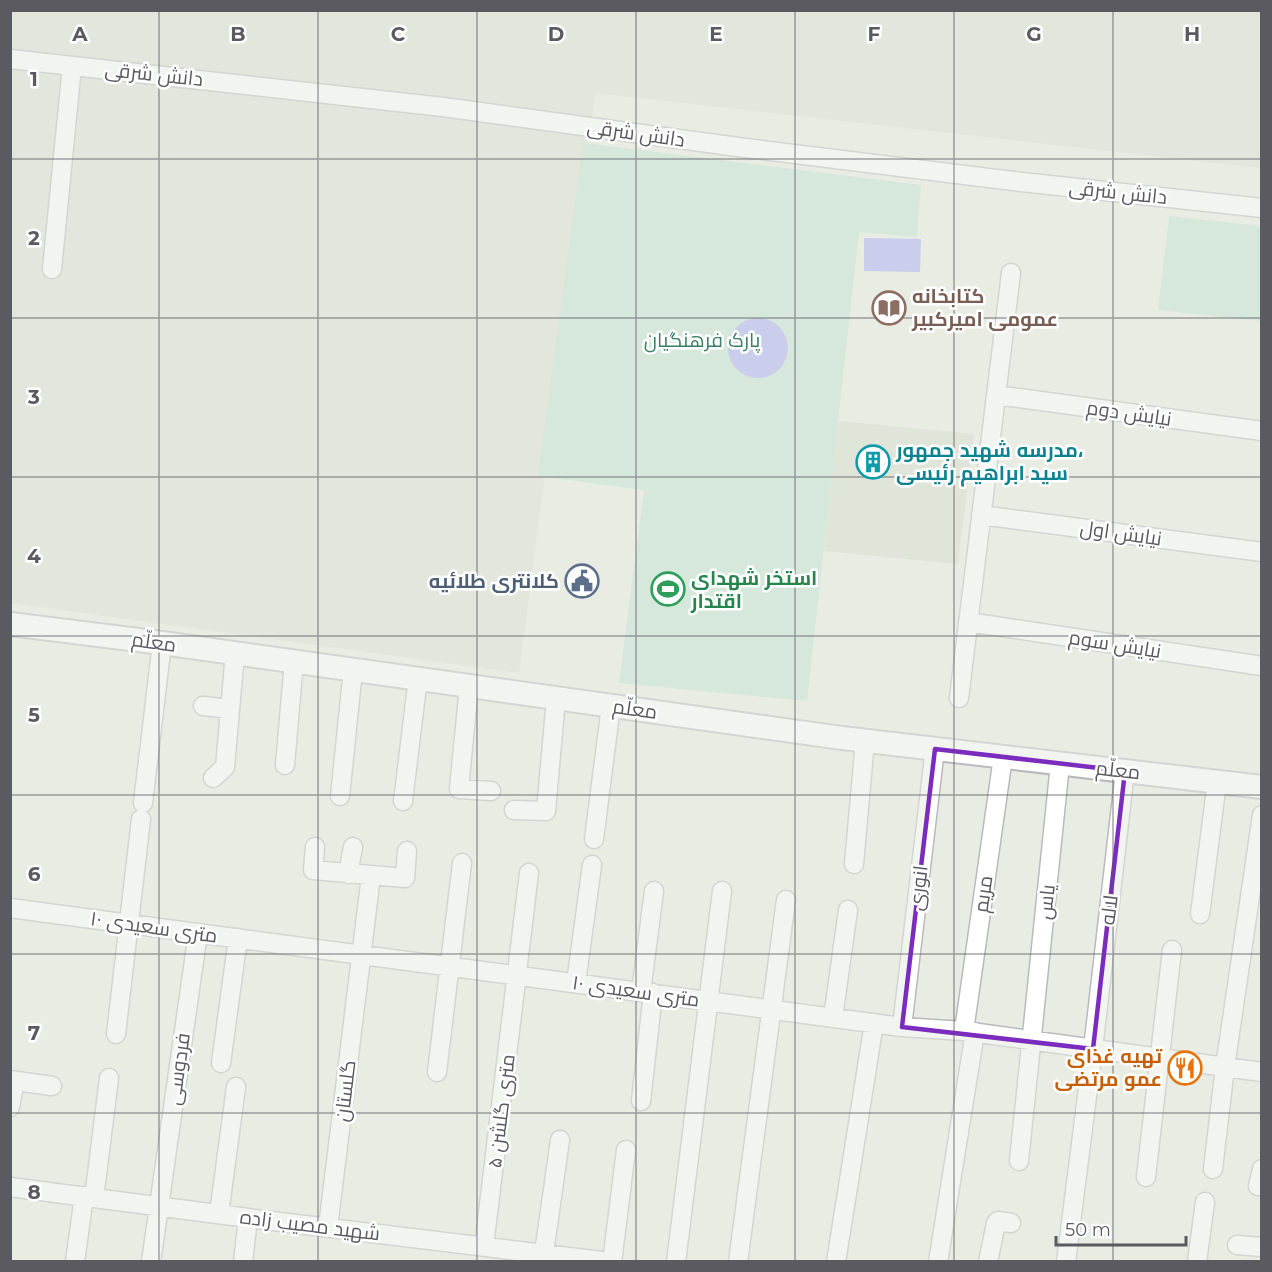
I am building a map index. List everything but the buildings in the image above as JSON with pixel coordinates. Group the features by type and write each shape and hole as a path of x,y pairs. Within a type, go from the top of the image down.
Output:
{"street":[{"name":"دانش شرقی","path":"10,59 443,107 933,171 1262,208"},
{"path":"52,269 72,66"},
{"path":"959,698 1011,273"},
{"name":"نیایش دوم","path":"996,395 1262,431"},
{"name":"نیایش اول","path":"981,515 1262,552"},
{"name":"نیایش سوم","path":"968,622 1262,666"},
{"name":"معلّم","path":"10,624 294,661 865,741 1262,787"},
{"path":"116,1034 162,643"},
{"path":"213,778 225,766 235,653"},
{"path":"285,765 294,661"},
{"path":"340,796 353,670"},
{"path":"403,801 418,678"},
{"path":"469,686 459,789 491,791"},
{"path":"514,810 546,811 556,698"},
{"path":"203,706 230,709"},
{"path":"594,839 611,706"},
{"path":"854,864 865,741"},
{"name":"انوری","path":"902,1027 934,749"},
{"name":"مریم","path":"938,1262 970,1032 1003,757"},
{"name":"یاس","path":"1018,1161 1060,764"},
{"name":"لاله","path":"1066,1262 1125,771"},
{"path":"1200,914 1217,782"},
{"path":"1213,1170 1225,1067 1262,815"},
{"path":"315,847 313,870 405,878 407,851"},
{"path":"348,874 353,847"},
{"path":"437,1072 462,863"},
{"path":"576,983 592,865"},
{"name":"۵ متری گلشن","path":"484,1246 529,873"},
{"name":"گلستان","path":"328,1227 371,876"},
{"path":"641,1101 654,891"},
{"path":"676,1262 722,891"},
{"path":"738,1262 786,900"},
{"name":"۱۰ متری سعیدی","path":"10,908 833,1018 902,1027 970,1032 1262,1072"},
{"path":"833,1018 848,910"},
{"name":"فردوسی","path":"151,1262 157,1206 198,933"},
{"path":"220,1063 238,938"},
{"path":"1146,1177 1172,950"},
{"path":"836,1262 874,1023"},
{"path":"75,1262 110,1078"},
{"path":"10,1107 13,1080 52,1086"},
{"path":"219,1214 236,1087"},
{"path":"544,1253 560,1140"},
{"path":"611,1262 626,1150"},
{"name":"شهید مصیب زاده","path":"10,1187 611,1262"},
{"path":"1197,1262 1205,1202"},
{"path":"243,1262 248,1218"},
{"path":"988,1262 996,1223 998,1221 1011,1223"},
{"path":"1237,1245 1262,1248"}],"highlighted area":[{"path":"935,749 1125,771 1093,1049 902,1027"}],"shaded area":[{"path":"11,11 1261,11 1261,168 595,93 519,673 11,603"},
{"path":"838,421 974,434 958,564 824,551"}],"green space":[{"name":"پارک فرهنگیان","path":"583,143 921,185 917,237 859,232 807,701 619,683 644,490 538,476"},
{"path":"1169,216 1261,226 1261,321 1158,310"}],"water":[{"path":"864,238 921,239 920,272 864,271"},
{"path":"758,318 779,327 788,348 779,369 758,378 737,369 728,348 737,327"}],"place":[{"name":"کتابخانه عمومی امیرکبیر","path":"889,308"},
{"name":"مدرسه شهید جمهور، سید ابراهیم رئیسی","path":"873,462"},
{"name":"کلانتری طلائیه","path":"582,581"},
{"name":"استخر شهدای اقتدار","path":"668,589"},
{"name":"تهیه غذای عمو مرتضی","path":"1185,1068"}]}
